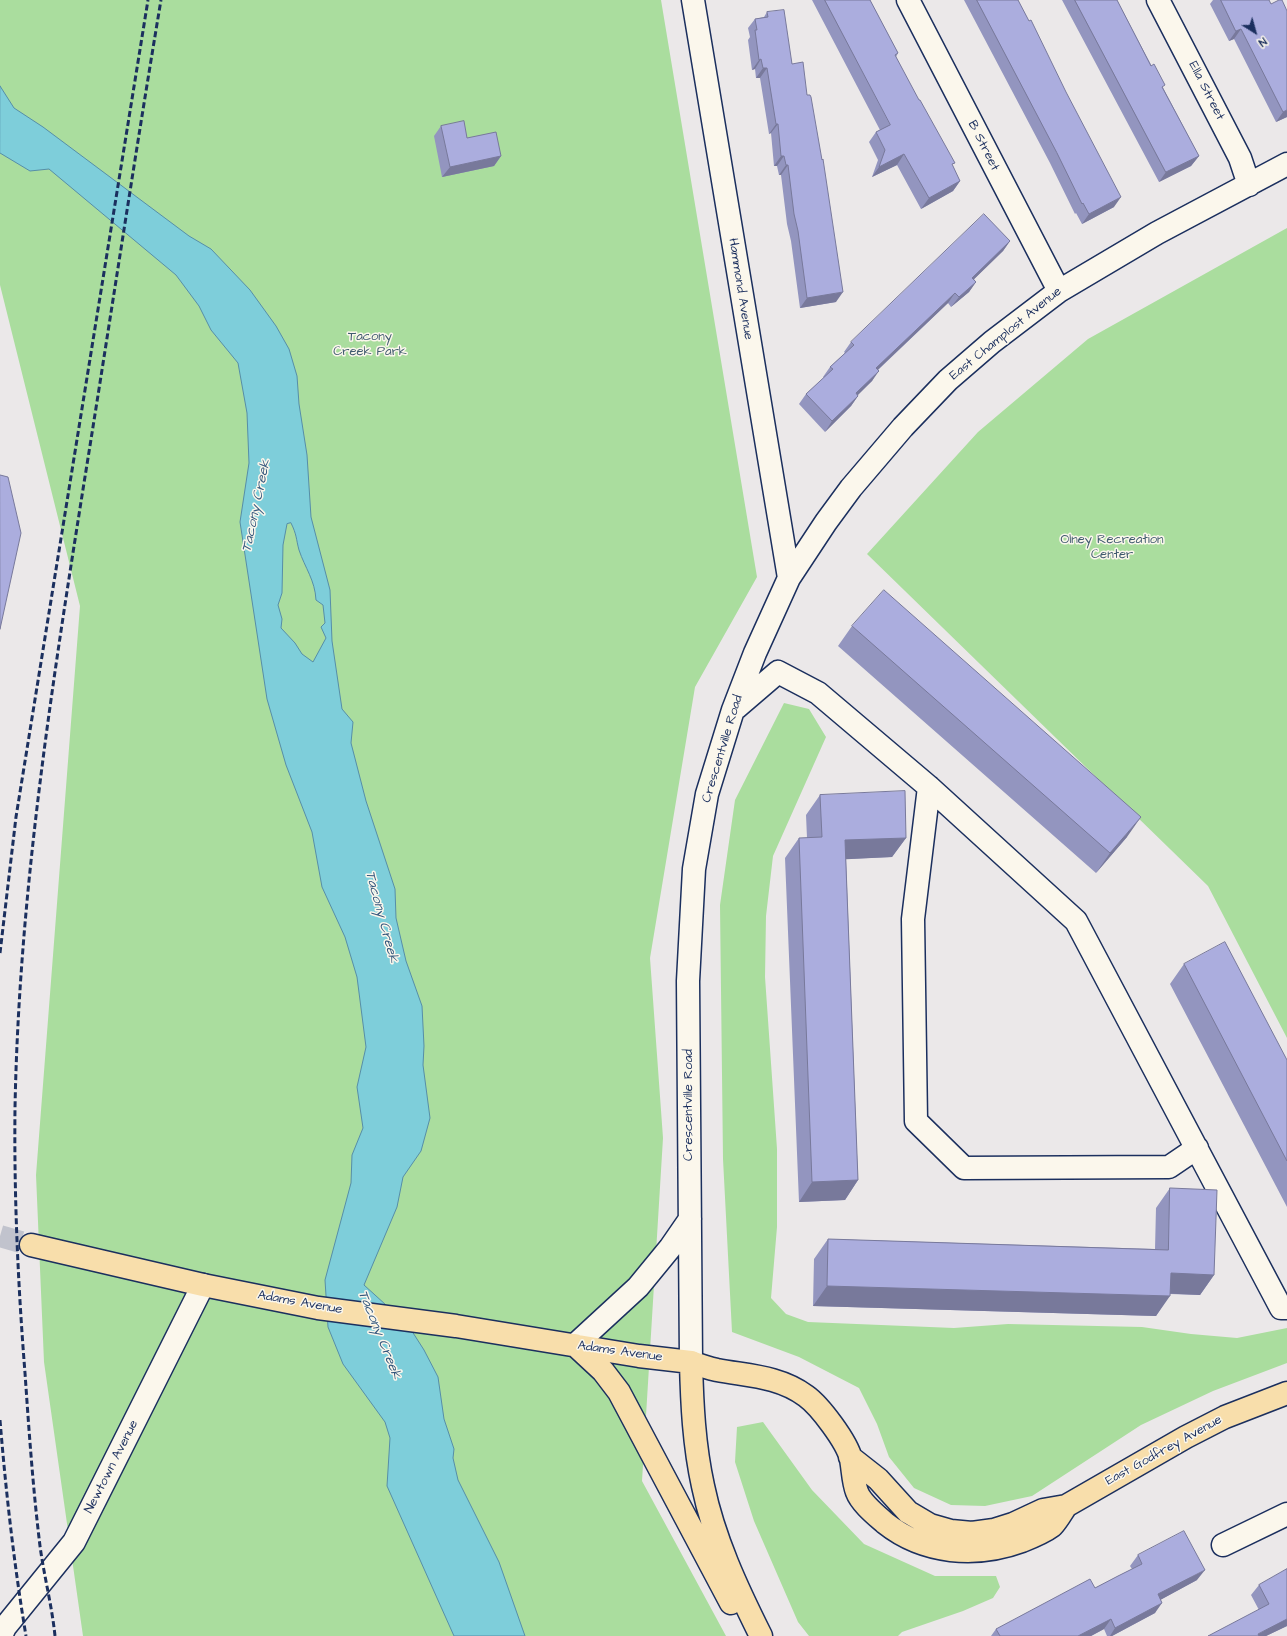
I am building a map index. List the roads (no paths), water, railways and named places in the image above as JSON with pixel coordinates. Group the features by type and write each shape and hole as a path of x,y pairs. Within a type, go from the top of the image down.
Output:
{"main road":[{"name":"Adams Avenue","path":"31,1245 203,1285 318,1308 456,1326 639,1356 691,1362"},
{"path":"575,1346 603,1371 621,1397 721,1586 751,1636"},
{"name":"East Godfrey Avenue","path":"691,1362 716,1370 766,1378 788,1385 807,1396 821,1409 831,1422 850,1457 857,1492 873,1513 897,1531 913,1540 937,1548 962,1552 1009,1546 1032,1537 1052,1526 1066,1506 1186,1437 1225,1417 1287,1393"},
{"name":"Crescentville Road","path":"691,1362 692,1416 703,1486 711,1517 736,1586 761,1636"}],"street":[{"name":"Hammond Avenue","path":"693,0 789,578"},
{"name":"B Street","path":"908,0 1059,291"},
{"name":"Ella Street","path":"1158,0 1240,158 1249,185"},
{"name":"East Champlost Avenue","path":"789,578 826,522 851,488 903,427 948,380 992,342 1059,291 1157,233 1287,164"},
{"name":"Crescentville Road","path":"691,1362 688,982 694,869 707,794 733,710 755,653 789,578"},
{"path":"733,710 778,672 818,693 929,787 1076,921 1281,1308 1287,1308"},
{"path":"929,787 913,919 916,1121 964,1168 1169,1167 1197,1148"},
{"path":"575,1346 638,1287 670,1248 690,1219"},
{"name":"Newtown Avenue","path":"1,1636 5,1627 74,1542 203,1285"},
{"path":"1223,1545 1287,1514"}],"water":[{"name":"Tacony Creek","path":"0,86 14,108 43,127 189,236 211,249 250,290 276,326 289,349 297,376 299,404 307,455 311,517 330,590 332,641 342,709 353,722 351,743 366,801 395,889 396,918 406,961 422,1006 424,1046 423,1065 430,1118 421,1151 403,1177 397,1207 364,1285 408,1325 424,1350 438,1377 444,1419 454,1449 453,1458 458,1480 499,1562 525,1636 454,1636 387,1486 390,1438 385,1422 343,1364 328,1327 325,1280 351,1183 352,1155 363,1128 357,1087 366,1047 357,977 345,937 322,887 312,832 286,765 267,699 240,522 249,463 247,413 238,363 211,330 199,306 176,275 49,169 30,171 0,153","holes":["291,523 301,556 314,586 316,600 323,605 325,623 321,627 326,638 313,662 302,654 295,643 281,628 282,619 278,605 282,593 283,545 287,524"]}],"tunnel":[{"path":"0,1236 31,1245"}],"railway":[{"path":"0,953 16,817 148,0"},
{"path":"55,1636 40,1546 35,1503 18,1274 15,1108 23,950 39,794 60,639 161,0"},
{"path":"0,1420 11,1528 26,1636"}],"park label":[{"name":"Tacony Creek Park","path":"370,344"},
{"name":"Olney Recreation Center","path":"1112,548"}]}
